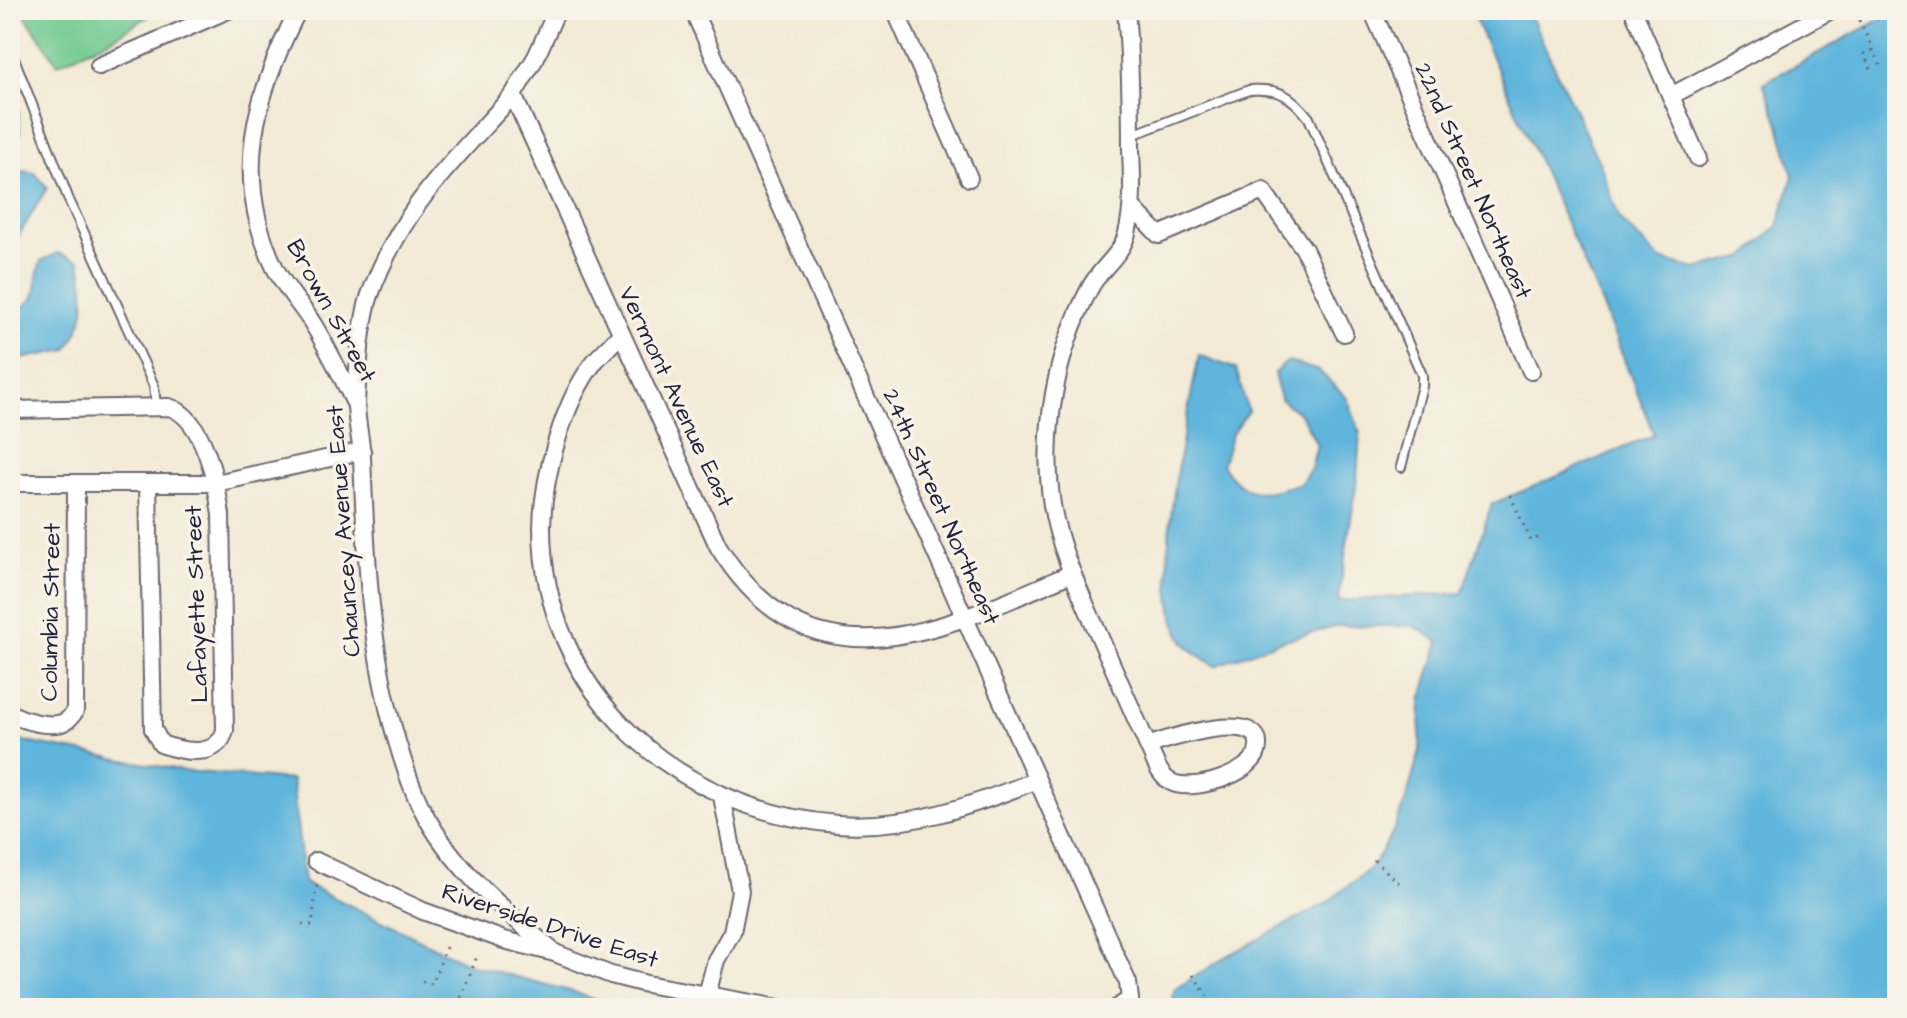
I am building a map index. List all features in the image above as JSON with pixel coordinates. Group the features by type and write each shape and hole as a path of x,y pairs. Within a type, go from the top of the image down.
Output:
{"street":[{"path":"99,66 228,10"},
{"name":"Brown Street","path":"298,10 277,51 262,91 251,159 251,181 264,239 276,269 314,325 356,405"},
{"path":"513,95 536,57 557,10"},
{"name":"24th Street Northeast","path":"693,10 1128,983 1123,1004"},
{"path":"895,10 969,178"},
{"path":"1126,10 1131,68 1132,207 1127,237 1121,249 1097,275 1080,307 1057,376 1050,440 1050,482 1057,527 1072,573 1148,746 1165,777 1175,784 1187,786 1217,781 1245,766 1255,756 1257,744 1247,728 1235,726 1175,737 1148,746"},
{"name":"22nd Street Northeast","path":"1372,10 1531,371"},
{"path":"1633,10 1698,158"},
{"path":"1671,96 1831,10"},
{"name":"Chauncey Avenue East","path":"513,95 427,189 390,248 369,298 356,405 362,451 368,593 377,660 409,781 438,837 458,863 506,912 555,953"},
{"name":"Vermont Avenue East","path":"513,95 718,546 745,586 764,603 785,617 839,637 867,640 896,638 965,618 1072,573"},
{"path":"1132,207 1159,235 1263,191 1304,249 1344,333"},
{"path":"620,335 594,363 572,405 552,455 543,508 542,553 552,605 573,659 606,709 654,755 722,796 805,819 838,824 885,824 923,819 960,810 1037,780"},
{"path":"10,410 156,407"},
{"name":"Lafayette Street","path":"148,484 153,729 161,744 184,749 213,749 219,746 225,730 221,515 216,483 204,447 189,418 174,408 156,407"},
{"path":"10,483 216,483 362,451"},
{"name":"Columbia Street","path":"10,712 22,719 49,723 65,722 75,711 76,483"},
{"path":"707,995 716,960 732,932 740,891 722,796"},
{"name":"Riverside Drive East","path":"316,861 423,911 504,940 555,953 611,975 779,1008"}],"lane":[{"path":"12,53 69,200 154,386 156,407"},
{"path":"1131,135 1249,90 1269,89 1285,95 1303,111 1332,166 1422,375 1422,386 1401,467"}],"path":[{"path":"1859,20 1882,68"},
{"path":"1871,69 1864,54 1873,50"},
{"path":"1510,495 1531,541 1539,537"},
{"path":"1374,860 1399,883"},
{"path":"302,924 312,925 317,882"},
{"path":"422,981 432,984 448,942"},
{"path":"473,1004 460,1000 478,954"},
{"path":"1193,975 1213,1008"}],"green space":[{"path":"21,10 159,10 113,38 58,64"}],"water":[{"path":"1471,10 1528,10 1602,169 1620,220 1661,260 1695,269 1745,257 1778,226 1793,176 1777,118 1763,83 1897,10 1897,1008 1172,1008 1174,990 1227,956 1325,904 1372,867 1391,836 1406,800 1420,750 1421,701 1439,642 1414,626 1338,626 1281,641 1215,666 1185,643 1172,611 1168,578 1169,540 1179,459 1199,355 1236,369 1248,411 1232,434 1222,465 1240,485 1257,492 1301,483 1311,468 1317,445 1302,416 1280,399 1274,373 1288,361 1319,371 1347,398 1360,432 1357,480 1338,601 1462,593 1492,504 1654,435 1597,292"},
{"path":"10,91 18,98 20,135 10,149"},
{"path":"23,171 35,173 47,188 10,250 10,177"},
{"path":"58,253 80,261 85,297 80,327 67,350 10,361 10,313 34,297 41,261"},
{"path":"10,739 185,771 292,780 304,883 471,965 574,992 616,1008 10,1008"}]}
